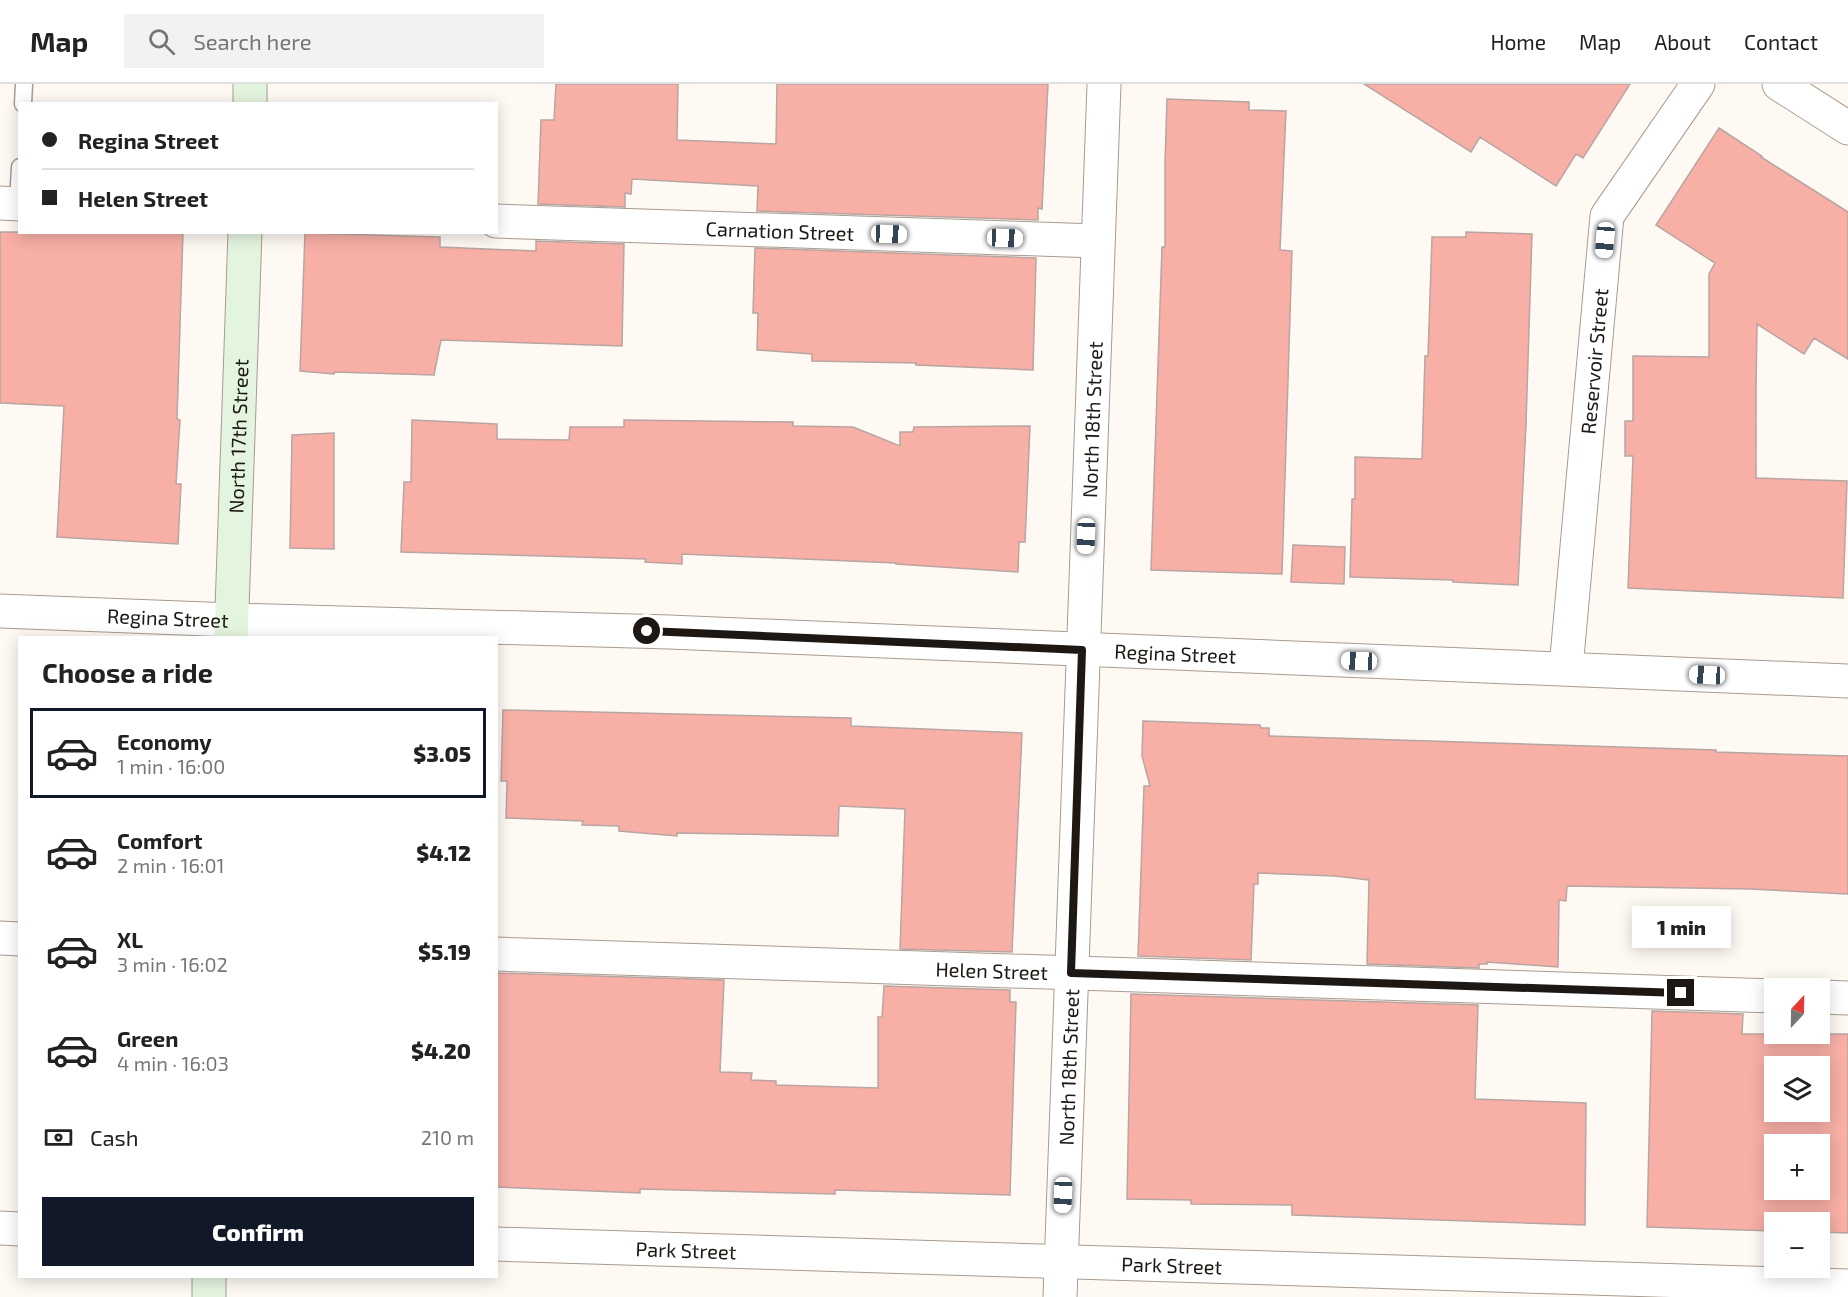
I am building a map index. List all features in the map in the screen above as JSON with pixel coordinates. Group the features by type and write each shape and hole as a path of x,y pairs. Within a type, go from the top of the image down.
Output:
{"main road":[{"path":"250,84 250,102"},
{"name":"North 17th Street","path":"231,629 245,234"},
{"path":"209,1278 209,1297"}],"street":[{"name":"North 18th Street","path":"1060,1297 1104,84"},
{"name":"Reservoir Street","path":"1566,668 1607,216 1698,84"},
{"path":"1779,84 1848,128"},
{"name":"Carnation Street","path":"498,221 1097,241"},
{"name":"Regina Street","path":"0,610 231,629 669,632 1848,681"},
{"path":"0,938 18,939"},
{"name":"Helen Street","path":"498,954 1764,996"},
{"path":"1830,997 1848,998"},
{"path":"0,1228 18,1229"},
{"name":"Park Street","path":"498,1244 1848,1286"}],"lane":[{"path":"23,102 24,84"},
{"path":"12,203 18,176"}],"building":[{"path":"556,84 678,84 677,140 776,144 777,84 1048,84 1042,209 1038,208 1038,220 757,211 758,186 632,179 631,194 625,193 625,207 538,204 541,120 554,120"},
{"path":"1364,84 1630,84 1583,158 1576,154 1556,186 1480,137 1471,152"},
{"path":"1167,99 1249,102 1249,110 1286,111 1280,250 1292,251 1282,574 1151,570 1162,247 1165,247"},
{"path":"1719,128 1848,212 1848,359 1814,338 1804,354 1757,324 1756,389 1756,478 1847,481 1843,598 1628,588 1633,456 1625,456 1625,421 1633,421 1633,356 1709,357 1709,274 1715,263 1656,225"},
{"path":"0,232 18,232 18,234 183,234 177,419 180,420 176,484 181,484 178,544 57,537 64,406 0,403"},
{"path":"1466,232 1532,234 1518,585 1453,582 1453,580 1350,577 1355,457 1422,459 1432,237 1466,237"},
{"path":"305,234 440,237 440,247 536,251 536,241 624,244 622,346 441,340 434,375 334,372 334,374 300,371"},
{"path":"755,248 1036,258 1033,370 916,365 916,363 812,361 812,354 757,350 758,313 753,313"},
{"path":"412,420 497,424 497,439 569,440 570,427 624,427 624,420 793,422 793,426 853,427 900,446 900,432 913,432 914,427 1030,426 1025,542 1019,542 1018,572 896,563 682,554 682,564 645,562 646,559 401,552 404,482 411,482"},
{"path":"334,433 334,549 290,548 292,435"},
{"path":"1293,545 1345,547 1344,584 1291,582"},
{"path":"503,710 851,718 851,726 1022,733 1012,952 900,949 905,809 839,806 838,836 677,833 677,836 619,831 619,826 582,825 583,821 506,818 507,781 501,781"},
{"path":"1143,721 1260,725 1261,728 1269,728 1269,736 1848,756 1848,894 1750,889 1567,886 1566,901 1559,900 1558,967 1487,962 1487,964 1479,964 1479,968 1367,964 1369,880 1335,876 1258,873 1258,884 1254,884 1251,960 1138,956 1144,786 1150,786 1142,756"},
{"path":"498,973 724,980 720,1072 752,1073 751,1080 776,1081 776,1085 878,1088 878,1017 882,1017 884,986 1010,990 1010,1002 1016,1002 1010,1195 835,1190 835,1194 640,1189 640,1193 498,1187"},
{"path":"1131,994 1478,1005 1475,1099 1586,1103 1585,1225 1292,1215 1292,1205 1191,1204 1191,1200 1127,1199"},
{"path":"1652,1011 1743,1014 1742,1034 1764,1034 1764,1044 1830,1044 1830,1034 1848,1034 1848,1233 1830,1232 1830,1212 1764,1212 1764,1231 1647,1227"}],"route":[{"path":"647,631 1082,650 1071,973 1681,993"}]}
